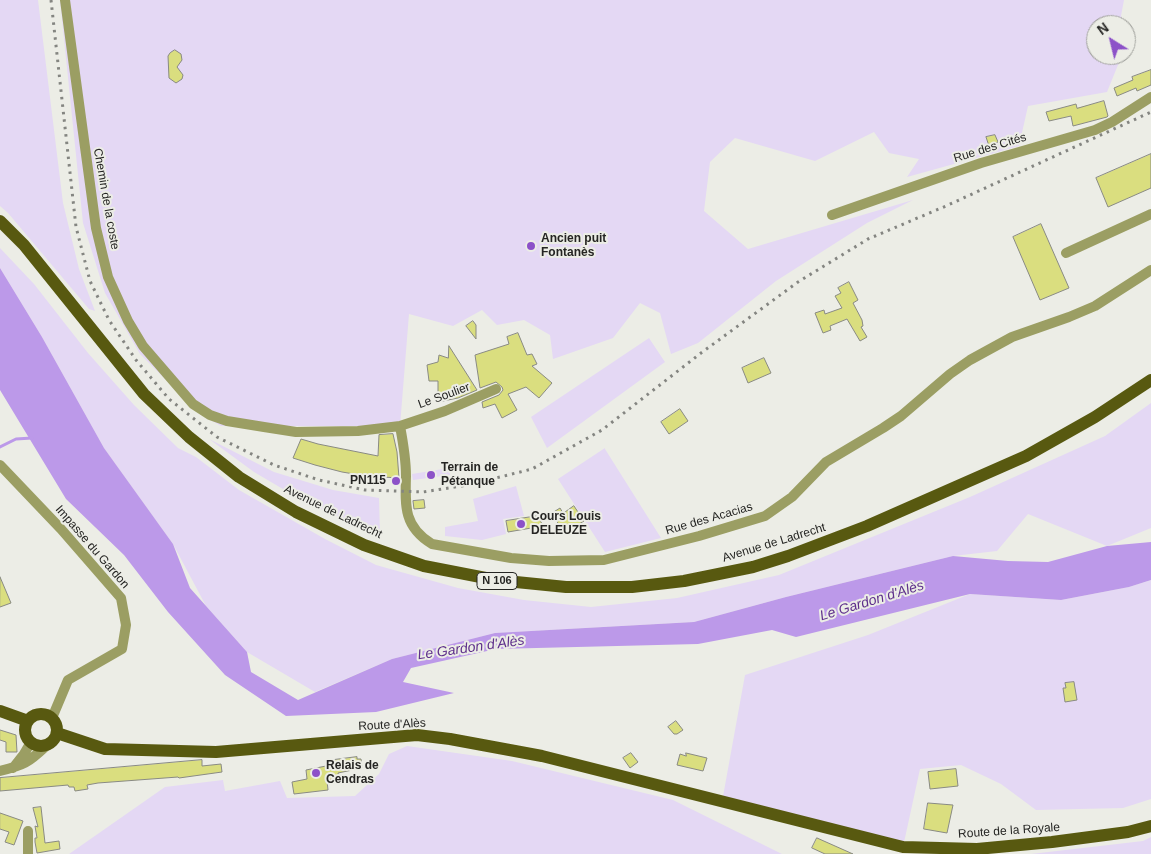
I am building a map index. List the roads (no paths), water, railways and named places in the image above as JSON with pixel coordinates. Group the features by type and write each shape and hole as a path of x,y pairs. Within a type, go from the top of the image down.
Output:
{"main road":[{"name":"Avenue de Ladrecht","path":"0,221 24,245 144,394 190,437 239,477 296,512 364,546 424,566 496,580 566,587 632,587 684,581 754,567 822,544 912,508 1026,456 1095,417 1151,380"},
{"name":"Avenue de Ladrecht","path":"1095,417 1151,372"},
{"path":"3,714 28,722"},
{"path":"41,714 52,718 57,726 57,733 51,743 46,746 35,745 26,733 28,722 41,714"},
{"name":"Route d'Alès","path":"57,733 105,749 216,752 416,735 450,739 542,756 752,809"},
{"name":"Route de la Royale","path":"752,809 904,847 978,849 1128,832 1151,826"}],"street":[{"name":"Chemin de la coste","path":"65,0 96,228 108,277 128,321 143,346 193,404 210,415 227,421 296,432 358,431 400,426"},
{"name":"Rue des Cités","path":"832,215 981,163 1094,130 1112,122 1151,98"},
{"path":"1066,253 1151,214"},
{"name":"Rue des Acacias","path":"400,426 405,458 406,512 413,528 422,538 432,544 511,558 604,560 747,523 765,516 792,497 826,462 901,416 950,374 970,360 1012,337 1095,306 1151,270"},
{"name":"Le Soulier","path":"400,426 445,411 496,389"},
{"name":"Impasse du Gardon","path":"0,465 61,529 121,598 126,625 122,649 68,680 52,718"},
{"path":"13,768 31,742"},
{"path":"0,771 22,766 46,746"},
{"path":"28,830 28,854"}],"water":[{"name":"Le Gardon d'Alès","path":"0,268 42,337 104,448 173,544 190,588 247,652 251,672 298,700 392,659 495,633 694,622 786,597 953,556 1008,561 1048,562 1107,546 1151,542 1151,580 1129,587 1061,600 970,594 796,637 772,630 698,644 496,649 411,668 403,682 454,693 376,712 286,716 225,675 168,612 124,555 66,499 0,390"}],"waterway":[{"path":"0,447 16,439 32,438"}],"railway":[{"path":"51,0 76,227 90,281 109,320 136,360 169,399 217,437 274,465 319,480 365,490 423,492 468,485 532,469 602,430 701,353 798,282 868,239 946,206 1151,112"}],"place":[{"name":"Ancien puit Fontanès","path":"531,246"},
{"name":"Terrain de Pétanque","path":"431,475"},
{"name":"PN115","path":"396,481"},
{"name":"Cours Louis DELEUZE","path":"521,524"},
{"name":"Relais de Cendras","path":"316,773"}]}
